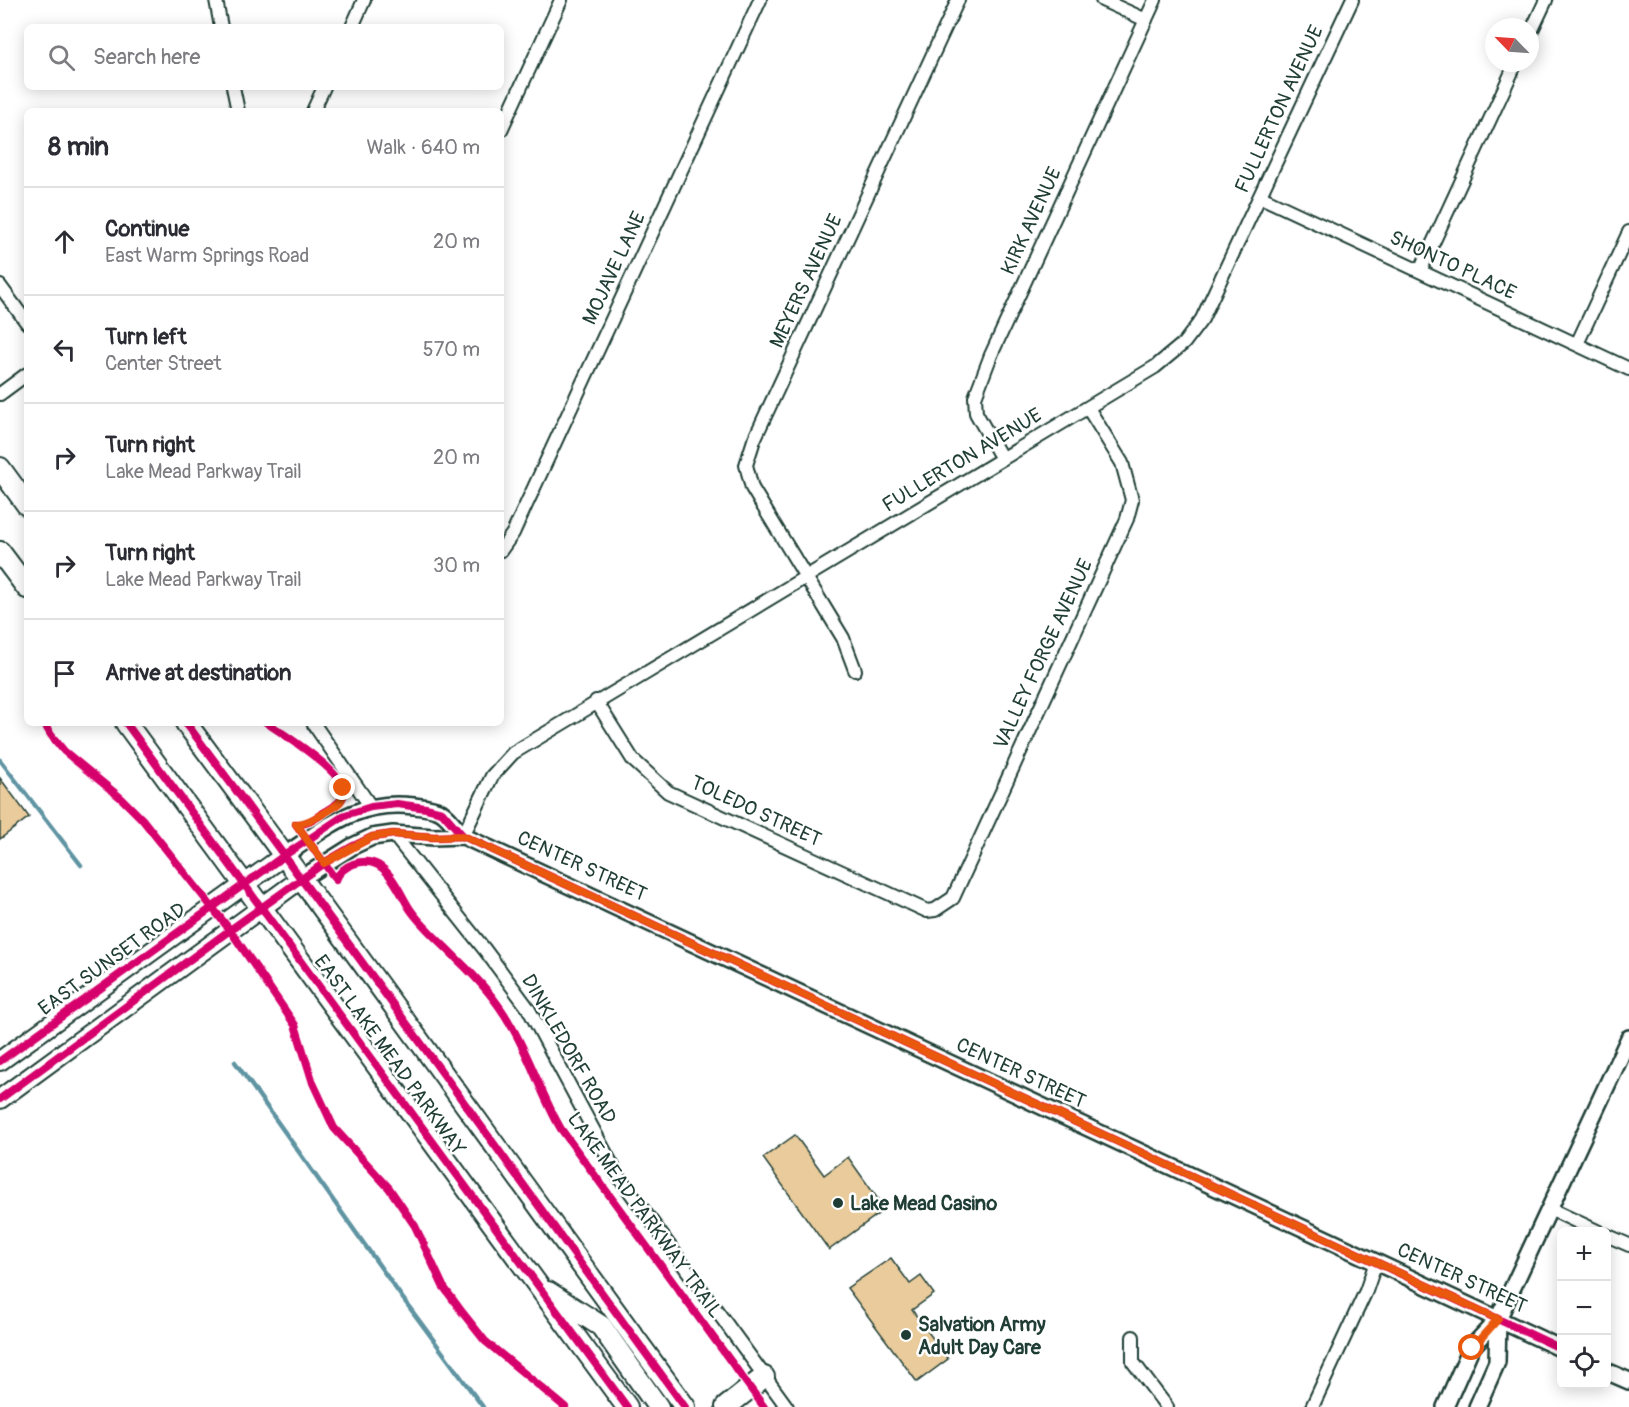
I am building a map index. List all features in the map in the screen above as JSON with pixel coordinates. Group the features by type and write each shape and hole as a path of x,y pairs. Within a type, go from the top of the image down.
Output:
{"main road":[{"path":"0,468 24,501"},
{"path":"0,552 24,584"},
{"name":"EAST LAKE MEAD PARKWAY","path":"128,726 627,1407"},
{"name":"EAST LAKE MEAD PARKWAY","path":"188,726 302,878 489,1140 685,1407"},
{"name":"CENTER STREET","path":"244,884 285,855"},
{"name":"CENTER STREET","path":"262,907 302,878"},
{"name":"EAST SUNSET ROAD","path":"0,1061 244,884"},
{"path":"0,1099 262,907"},
{"path":"538,1286 601,1326 658,1407"},
{"path":"726,1407 764,1377"}],"street":[{"path":"216,0 220,24"},
{"path":"353,24 364,0"},
{"path":"504,124 561,0"},
{"name":"MOJAVE LANE","path":"504,546 513,533 760,0"},
{"name":"MEYERS AVENUE","path":"855,670 843,638 752,488 746,465 754,440 958,0"},
{"path":"1101,0 1146,20"},
{"name":"KIRK AVENUE","path":"1002,459 976,413 975,397 991,355 1155,0"},
{"name":"FULLERTON AVENUE","path":"463,836 492,776 513,753 596,701 1088,408 1155,367 1184,343 1202,319 1352,0"},
{"path":"1538,18 1546,0"},
{"path":"1420,271 1512,72"},
{"path":"234,90 237,108"},
{"path":"314,108 323,90"},
{"name":"SHONTO PLACE","path":"1261,197 1629,369"},
{"path":"1577,344 1629,232"},
{"path":"0,285 24,319"},
{"path":"0,394 24,376"},
{"name":"VALLEY FORGE AVENUE","path":"935,910 953,898 1126,519 1132,500 1122,463 1088,408"},
{"name":"TOLEDO STREET","path":"596,701 633,760 668,792 927,911 935,910"},
{"path":"315,726 371,807"},
{"name":"CENTER STREET","path":"285,855 345,815 371,807 397,804 442,812 463,836 1557,1347"},
{"name":"CENTER STREET","path":"302,878 372,837 393,834 434,837 463,836"},
{"name":"DINKLEDORF ROAD","path":"393,834 528,1008 617,1174 787,1407"},
{"path":"1444,1407 1472,1348 1498,1319 1627,1048"},
{"path":"1550,1209 1588,1227"},
{"path":"1611,1237 1629,1245"},
{"path":"1312,1407 1366,1291 1376,1262"},
{"path":"1477,1407 1497,1362 1498,1319"},
{"path":"1133,1337 1133,1362 1167,1407"},
{"path":"1611,1373 1629,1381"}],"building":[{"path":"0,778 29,817 0,839"},
{"name":"Lake Mead Casino","path":"795,1135 824,1175 848,1157 885,1209 829,1250 763,1158"},
{"name":"Salvation Army Adult Day Care","path":"891,1258 910,1284 921,1276 934,1294 912,1310 948,1359 917,1382 847,1288"}],"waterway":[{"path":"0,760 81,865"},
{"path":"235,1062 483,1407"}],"cycle path":[{"path":"46,726 64,751 121,798 142,819 230,930 295,1025 313,1083 334,1128 389,1188 415,1226 443,1286 462,1312 485,1341 565,1407"},
{"path":"128,726 627,1407"},
{"path":"188,726 685,1407"},
{"name":"LAKE MEAD PARKWAY TRAIL","path":"271,726 312,754 335,775 342,785 344,793 338,802 309,822 296,824 336,880 343,870 354,864 366,862 378,865 392,879 410,909 421,922 492,997 516,1035 561,1129 764,1407"},
{"path":"0,1061 285,855 345,815 371,807 397,804 426,808 442,812 463,836 1557,1347"},
{"path":"0,1099 230,930 324,863 353,846 372,837 393,834 434,837 463,836"}],"place":[{"name":"Lake Mead Casino","path":"838,1203"},
{"name":"Salvation Army Adult Day Care","path":"906,1335"}],"route":[{"path":"343,788 344,795 337,804 303,825 296,824 324,863 372,837 393,834 434,837 463,836 1498,1319 1472,1348"}]}
